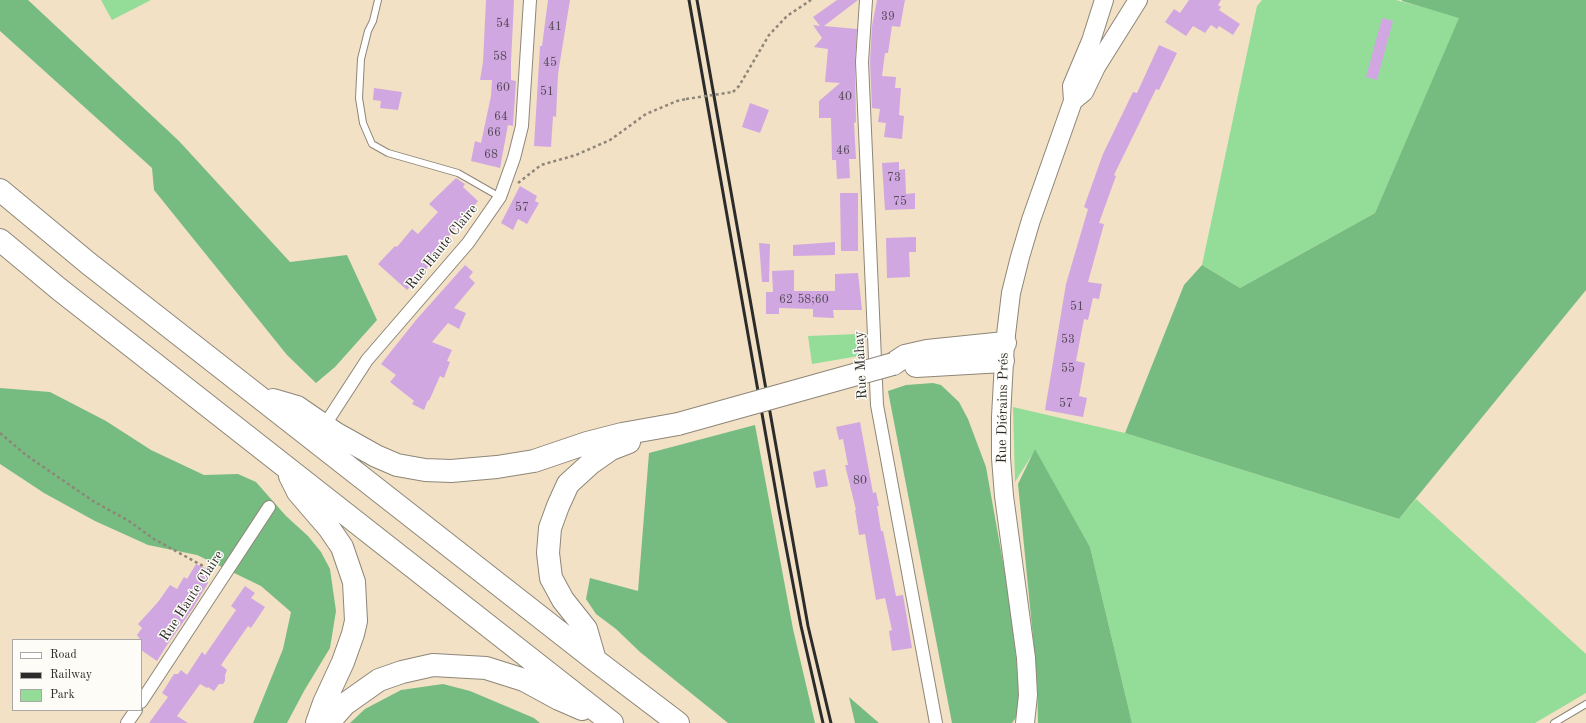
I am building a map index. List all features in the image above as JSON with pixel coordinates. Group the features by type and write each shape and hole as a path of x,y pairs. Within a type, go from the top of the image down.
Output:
{"highway":[{"path":"0,190 88,263 678,723"},
{"path":"0,240 59,289 609,721"},
{"path":"257,395 297,407 335,433 376,456 397,465 425,470 451,471 496,468 534,460 587,443 674,425 902,362 1004,352"},
{"path":"596,660 586,629 563,600 552,578 548,553 550,528 568,484 591,463 611,449 674,425"},
{"path":"284,465 298,492 329,528 342,547 354,582 356,621 353,634 343,662 324,703 318,723"},
{"path":"328,723 345,704 379,680 402,672 433,665 486,668 524,680 559,699 609,721"}],"main road":[{"name":"Rue Diérains Prés","path":"1025,723 1028,695 1027,672 1004,496 1001,458 1004,352 1011,293 1020,257 1031,220 1073,102 1072,86 1092,41 1104,0"},
{"name":"Rue Diérains Prés","path":"1073,102 1084,92 1096,67 1138,0"}],"street":[{"name":"Rue Haute Claire","path":"330,417 367,360 468,243 500,197 514,158 522,126 530,0"},
{"name":"Rue Mahay","path":"866,0 862,62 877,405 936,723"},
{"name":"Rue Haute Claire","path":"142,700 269,507"},
{"path":"127,723 135,711"}],"lane":[{"path":"378,0 373,22 368,31 362,59 359,98 363,123 372,144 388,153 458,173 500,197"},
{"path":"1554,723 1586,704"}],"path":[{"path":"500,197 541,165 576,155 610,140 646,114 677,100 733,92 739,86 769,36 787,16 811,0"},
{"path":"0,433 26,455 93,500 129,521 154,539 208,567 222,578"}],"green space":[{"path":"0,0 28,0 179,141 290,262 347,255 377,320 335,367 316,383 287,355 154,190 152,168 0,31"},
{"path":"101,0 151,0 112,20"},
{"path":"1262,0 1396,0 1460,17 1375,213 1240,288 1202,265 1257,6"},
{"path":"1402,0 1586,0 1586,290 1399,519 1125,433 1184,285 1202,265 1240,288 1375,213 1459,18"},
{"path":"858,334 859,356 812,364 808,336"},
{"path":"933,383 941,385 959,402 968,419 986,467 1009,596 1022,709 1012,723 952,723 888,391 906,385"},
{"path":"0,388 50,392 106,421 151,450 204,475 238,474 256,482 286,516 308,536 321,552 330,569 336,611 330,648 287,723 253,723 283,649 291,612 261,586 197,555 148,545 95,521 44,493 0,464"},
{"path":"1013,407 1125,433 1399,519 1416,499 1586,654 1586,693 1535,723 1132,723 1090,547 1035,450 1015,482"},
{"path":"755,425 793,629 815,723 728,723 640,652 616,629 596,614 586,599 590,578 638,591 649,453"},
{"path":"1035,449 1090,547 1132,723 1038,723 1037,678 1018,484"},
{"path":"443,684 470,691 534,718 540,723 350,723 365,709 401,690"},
{"path":"849,697 879,723 855,723"}],"building":[{"path":"486,0 514,0 511,80 516,81 513,126 508,125 500,168 471,161 475,141 481,143 491,96 492,80 480,80 483,62"},
{"path":"548,0 570,0 558,74 556,117 553,116 551,147 534,146 540,46 542,46"},
{"path":"837,0 858,0 824,26 857,29 855,62 856,122 854,123 856,159 849,159 850,178 837,179 836,160 832,160 831,118 819,118 819,101 840,83 825,82 828,49 814,47 822,38 813,25 820,26 813,17"},
{"path":"877,0 905,0 900,27 892,26 888,53 885,53 882,76 896,77 895,88 901,88 899,115 904,116 902,139 884,137 886,123 878,122 880,109 872,108 870,62 872,26"},
{"path":"1189,0 1221,0 1218,5 1221,7 1219,10 1240,24 1233,35 1219,26 1217,29 1211,25 1205,33 1193,26 1186,36 1165,22 1174,9 1180,13"},
{"path":"1382,18 1393,21 1377,80 1366,77"},
{"path":"1159,45 1177,53 1159,90 1156,89 1114,175 1116,176 1099,223 1104,224 1088,282 1102,284 1099,299 1093,298 1088,320 1084,319 1076,361 1085,363 1079,396 1087,398 1083,417 1045,410 1066,284 1088,209 1084,207 1103,154 1133,92 1137,93"},
{"path":"374,88 402,92 398,110 380,108 381,101 373,100"},
{"path":"750,103 769,110 760,133 742,127"},
{"path":"899,162 899,170 905,169 906,194 915,193 915,209 885,210 882,163"},
{"path":"456,178 465,184 463,187 478,201 444,242 448,245 407,290 378,264 395,246 397,247 412,229 418,234 438,212 429,204"},
{"path":"520,186 537,196 535,201 539,203 527,224 518,219 513,230 501,223"},
{"path":"840,193 858,193 858,251 841,251"},
{"path":"916,237 916,252 909,252 910,277 887,278 886,238"},
{"path":"835,242 835,255 793,256 793,245"},
{"path":"759,243 770,244 769,282 762,282"},
{"path":"465,265 473,272 469,277 475,283 454,308 466,313 459,329 448,323 432,342 452,350 447,361 450,362 444,378 440,376 424,410 412,404 414,401 390,382 396,375 381,364 416,320"},
{"path":"794,270 794,291 835,291 835,274 858,273 862,310 833,310 834,318 813,317 813,309 779,308 779,314 766,314 766,292 773,292 772,271"},
{"path":"860,422 873,493 876,492 879,506 877,506 881,531 883,531 896,596 903,595 912,648 892,651 889,631 892,630 885,598 876,600 865,534 859,535 856,510 845,465 848,465 843,439 839,440 836,427"},
{"path":"825,469 828,486 816,488 813,472"},
{"path":"196,564 213,572 193,608 157,661 142,651 142,639 137,635 142,628 138,624 158,602 170,585 177,589 184,577 187,579"},
{"path":"245,586 255,593 251,598 265,607 251,628 248,626 221,665 227,670 223,684 219,684 214,691 200,684 177,716 188,723 149,723 168,697 162,693 174,674 178,674 181,670 187,675 202,652 205,655 236,610 231,606"}],"railway":[{"path":"689,0 779,510 801,626 823,723"},
{"path":"697,0 808,626 831,723"}]}
